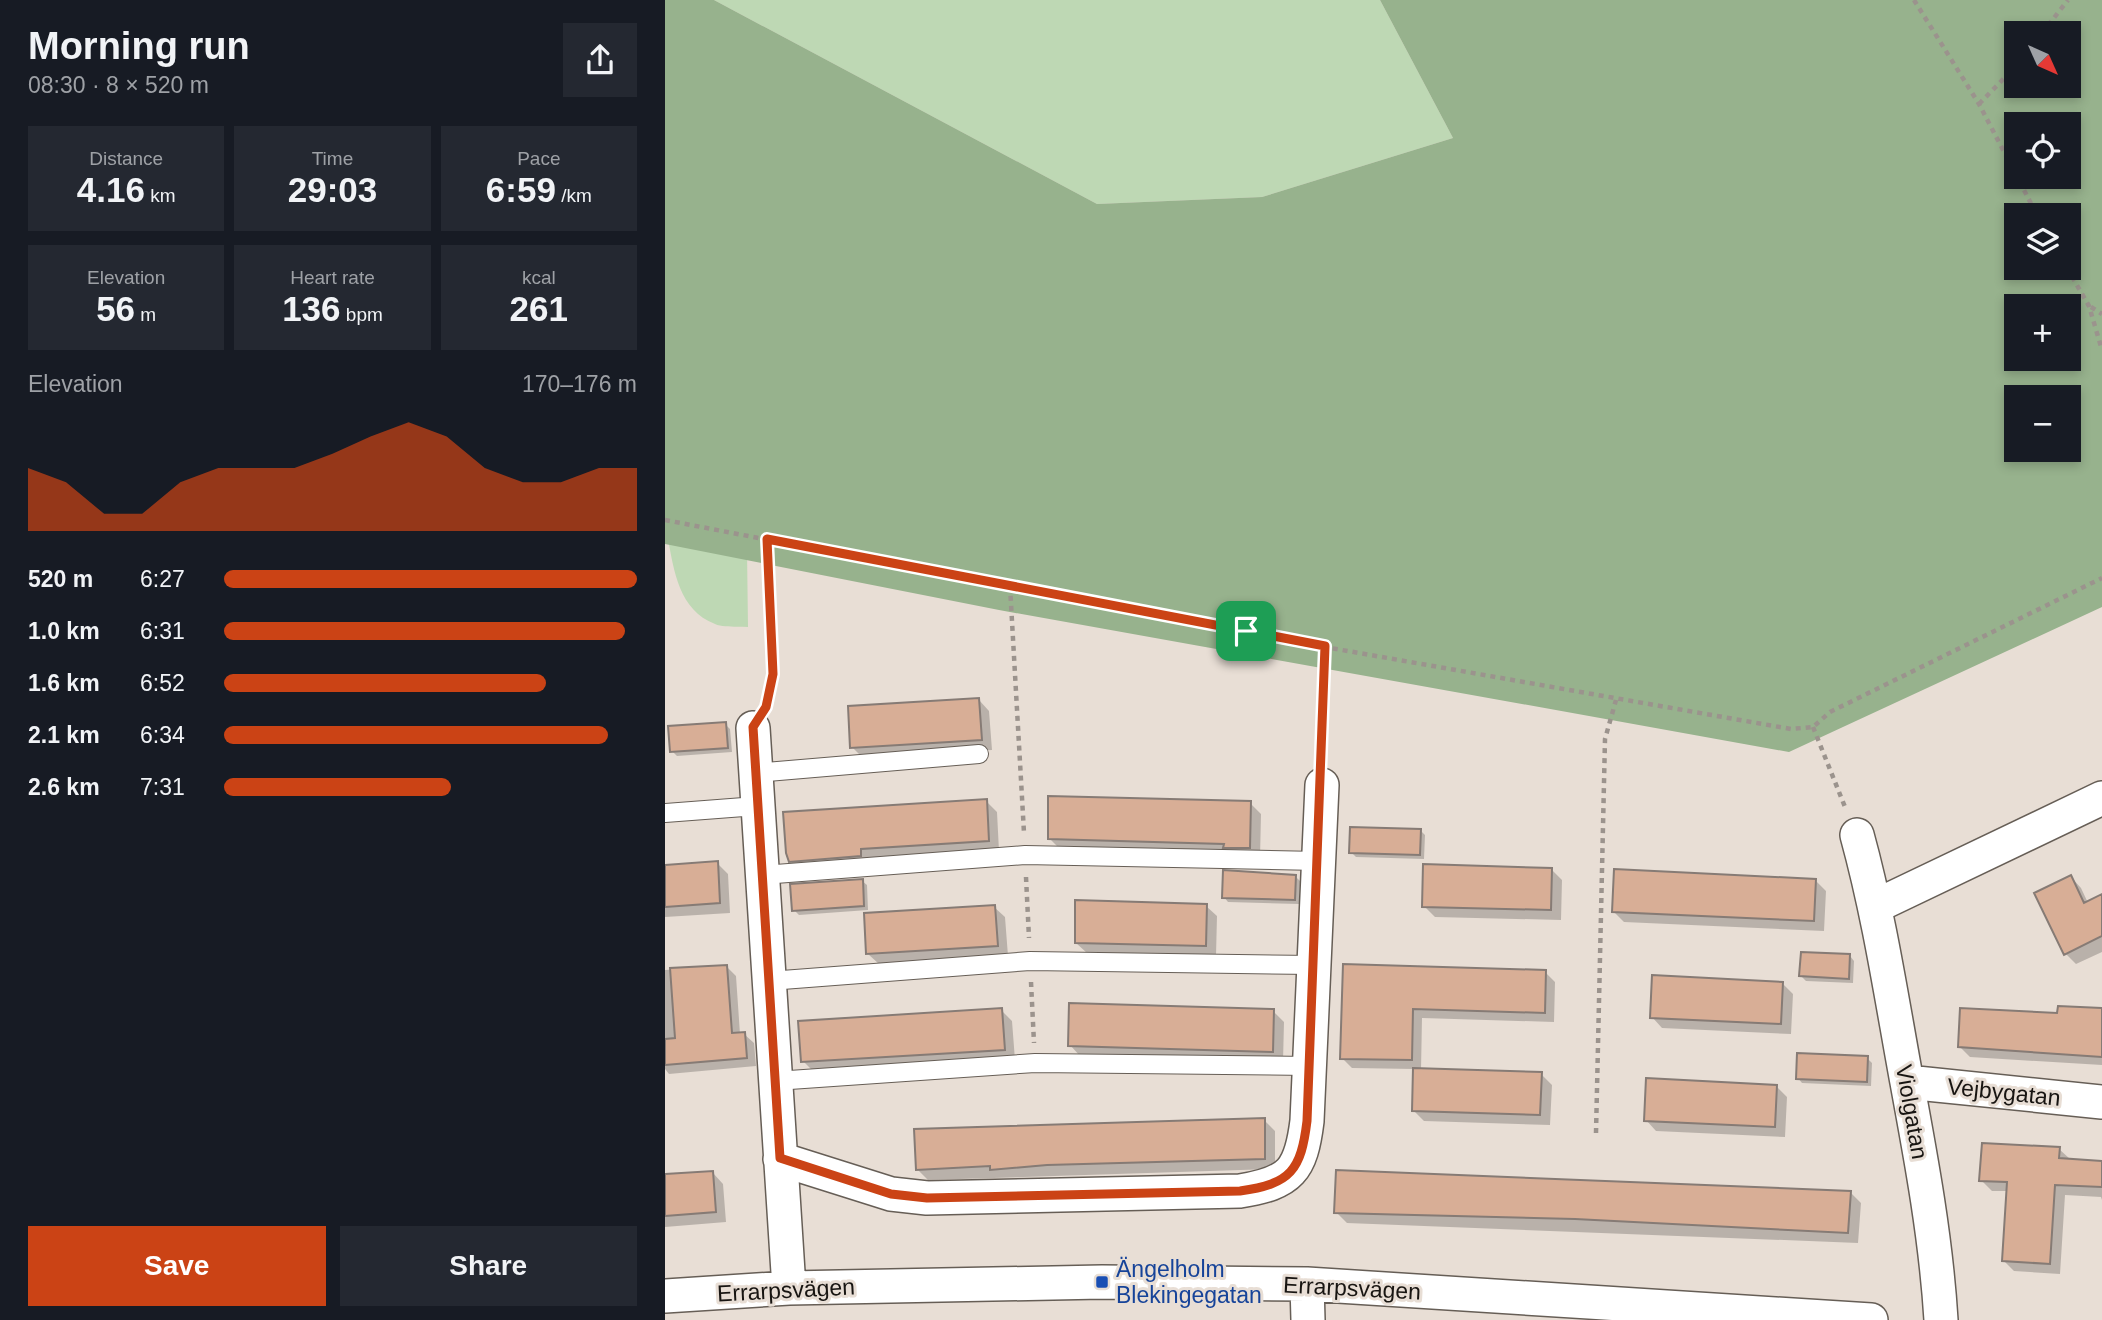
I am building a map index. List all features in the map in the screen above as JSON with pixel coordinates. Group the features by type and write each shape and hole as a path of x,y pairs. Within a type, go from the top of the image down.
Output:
{"street":[{"path":"753,727 789,1288"},
{"path":"780,1158 891,1194 927,1198 1260,1188 1285,1178 1301,1158 1307,1121 1322,785"},
{"path":"1876,906 2102,797"},
{"name":"Violgatan","path":"1857,835 1876,906 1937,1255 1941,1320"},
{"name":"Vejbygatan","path":"1907,1082 2102,1102"},
{"name":"Errarpsvägen","path":"665,1296 789,1288 1102,1282 1307,1284 1871,1320"},
{"path":"1307,1284 1308,1320"}],"lane":[{"path":"755,773 979,754"},
{"path":"665,813 757,806"},
{"path":"762,875 1025,855 1319,861"},
{"path":"769,981 1030,961 1314,965"},
{"path":"775,1081 1035,1063 1310,1066"}],"path":[{"path":"1915,0 1979,104 2031,203"},
{"path":"2051,21 2068,0"},
{"path":"1979,104 2004,78"},
{"path":"2074,280 2089,306 2102,350"},
{"path":"2089,306 2102,314"},
{"path":"665,520 1325,646 1616,700 1791,729 1813,727 1831,712 2102,578"},
{"path":"753,727 766,707 773,674 767,539"},
{"path":"1010,586 1035,1063"},
{"path":"1322,785 1318,758 1325,646"},
{"path":"1596,1133 1605,739 1616,700"},
{"path":"1813,727 1857,835"}],"green space":[{"path":"665,0 714,0 1097,204 1262,197 1453,138 1380,0 2102,0 2102,607 1789,752 999,610 665,544"},
{"path":"714,0 1380,0 1453,138 1262,197 1097,204"},
{"path":"668,539 747,550 748,627 719,625 703,618 693,609 680,588"}],"building":[{"path":"979,698 982,740 850,748 848,706"},
{"path":"726,722 728,748 670,752 668,726"},
{"path":"1048,796 1251,801 1250,848 1223,848 1224,844 1048,839"},
{"path":"987,799 989,841 861,849 861,856 789,862 786,853 783,812"},
{"path":"1350,827 1421,829 1420,855 1349,853"},
{"path":"718,861 720,903 665,907 665,865"},
{"path":"1423,864 1552,868 1551,910 1422,907"},
{"path":"1614,869 1816,879 1814,921 1612,912"},
{"path":"1223,870 1296,875 1295,900 1222,898"},
{"path":"2071,875 2084,903 2102,894 2102,936 2064,955 2034,893"},
{"path":"863,879 864,906 792,911 790,884"},
{"path":"1075,900 1207,904 1206,946 1075,943"},
{"path":"995,905 998,946 866,954 864,913"},
{"path":"1801,952 1850,954 1849,979 1799,976"},
{"path":"1343,964 1546,970 1545,1013 1413,1009 1412,1060 1340,1059"},
{"path":"727,965 732,1033 745,1032 747,1058 665,1065 665,1039 675,1038 670,968"},
{"path":"1652,975 1783,982 1781,1024 1650,1018"},
{"path":"1069,1003 1274,1009 1273,1052 1068,1046"},
{"path":"2058,1006 2102,1008 2102,1057 1958,1047 1960,1008 2057,1013"},
{"path":"1002,1008 1005,1050 801,1062 798,1021"},
{"path":"1797,1053 1868,1056 1867,1082 1796,1079"},
{"path":"1413,1068 1542,1072 1540,1115 1412,1111"},
{"path":"1646,1078 1777,1085 1775,1127 1644,1121"},
{"path":"1265,1118 1265,1159 1047,1165 990,1170 990,1166 916,1170 914,1129"},
{"path":"1982,1143 2060,1147 2059,1158 2102,1161 2102,1187 2055,1185 2050,1264 2002,1261 2007,1182 1979,1181"},
{"path":"1336,1170 1851,1191 1848,1233 1575,1219 1334,1213"},
{"path":"713,1171 716,1212 665,1216 665,1174"}],"place":[{"name":"Ängelholm Blekingegatan","path":"1102,1282"}],"route":[{"path":"767,539 1246,631 1325,646 1318,758 1322,785 1307,1121 1304,1147 1297,1165 1285,1178 1272,1184 1240,1191 927,1198 891,1194 780,1158 753,727 766,707 773,674 767,539"}]}
